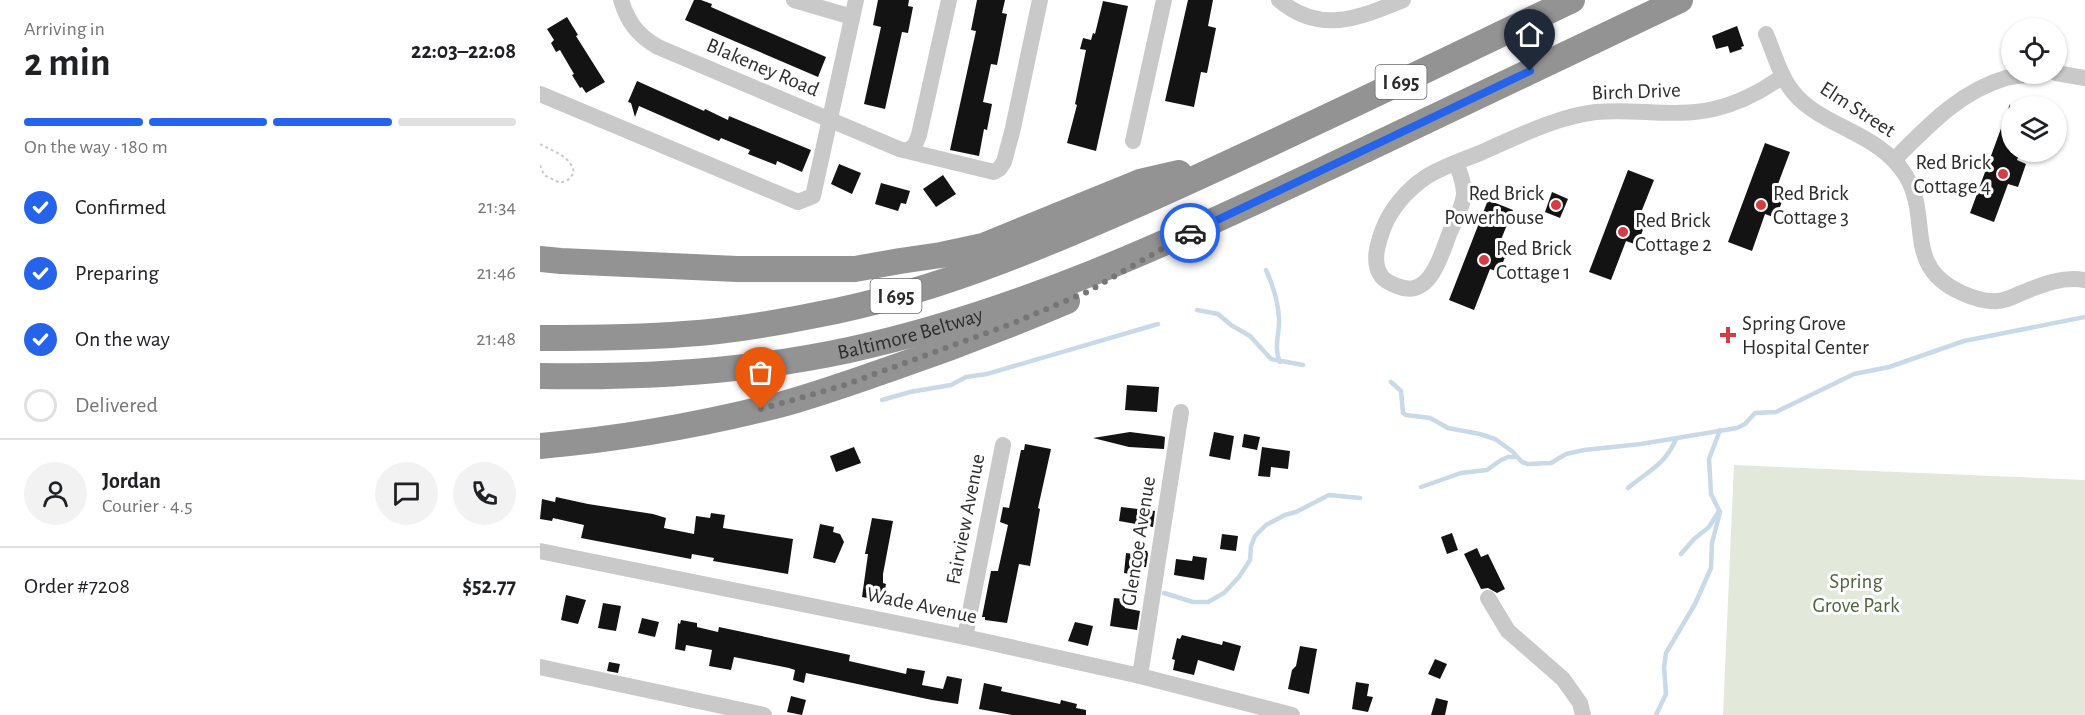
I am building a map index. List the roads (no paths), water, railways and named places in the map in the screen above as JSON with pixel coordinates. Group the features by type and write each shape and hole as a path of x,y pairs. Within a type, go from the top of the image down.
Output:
{"highway":[{"name":"Baltimore Beltway","path":"540,338 607,338 685,334 764,325 849,308 912,292 984,268 1060,238 1230,163 1572,0"},
{"name":"Baltimore Beltway","path":"540,376 612,377 688,374 772,364 850,350 1004,307 1083,278 1188,234 1680,0"},
{"path":"540,258 737,270 855,269 983,246 1140,182 1230,163"},
{"path":"540,446 625,437 695,424 780,405 842,386 962,343 1087,292 1188,234"}],"street":[{"name":"Blakeney Road","path":"621,0 632,27 658,47 899,149 994,172 1004,162 1040,0"},
{"path":"794,0 852,17"},
{"path":"540,94 798,202 813,196 856,0"},
{"path":"909,150 915,145 919,135 949,0"},
{"path":"1133,141 1164,0"},
{"path":"1279,0 1290,9 1304,15 1324,20 1345,21 1403,0"},
{"name":"Elm Street","path":"1766,34 1783,76 1794,93 1811,108 1865,138 1894,160 1906,176 1915,197 1921,245 1926,261 1948,287 1981,300 1999,301 2057,280 2072,278 2085,280"},
{"name":"Birch Drive","path":"1456,163 1463,180 1464,195 1435,272 1425,283 1414,287 1402,288 1382,278 1377,268 1377,254 1380,239 1391,213 1410,190 1427,177 1456,163 1544,126 1574,117 1595,112 1712,110 1736,104 1759,93 1783,76"},
{"path":"2067,76 2085,78"},
{"path":"1894,160 1936,118 1962,98 1985,85 2001,79"},
{"name":"Glencoe Avenue","path":"1140,676 1181,412"},
{"name":"Fairview Avenue","path":"965,637 1003,445"},
{"name":"Wade Avenue","path":"540,551 965,637 1140,676 1292,715"},
{"path":"1488,598 1508,632 1542,659 1563,680 1580,704 1583,715"},
{"path":"540,667 764,715"}],"waterway":[{"path":"1266,270 1278,305 1277,351 1280,362"},
{"path":"1197,310 1218,314 1250,336 1271,359 1303,365"},
{"path":"1391,382 1401,391 1403,413 1406,415 1430,418 1448,428 1495,439 1512,451 1522,462 1528,464 1551,463 1566,454 1584,450 1641,444 1737,428 1745,424 1755,413 1776,412 1854,374 1889,367 1964,341 2085,317"},
{"path":"882,400 910,392 951,385 966,377 987,374 1158,324"},
{"path":"1656,715 1666,694 1664,667 1666,653 1695,604 1711,568 1712,543 1720,512 1711,494 1709,459 1720,430"},
{"path":"1628,488 1667,455 1676,439"},
{"path":"1421,487 1461,473 1487,470 1501,460 1516,457"},
{"path":"1164,593 1193,602 1208,602 1224,593 1239,577 1250,560 1251,546 1255,536 1266,525 1329,495 1360,498"},
{"path":"1681,554 1709,527 1719,511"}],"place":[{"name":"Red Brick Cottage 4","path":"2003,174"},
{"name":"Red Brick Powerhouse","path":"1556,205"},
{"name":"Red Brick Cottage 3","path":"1761,205"},
{"name":"Red Brick Cottage 2","path":"1623,232"},
{"name":"Red Brick Cottage 1","path":"1484,260"},
{"name":"Spring Grove Hospital Center","path":"1728,335"}],"park label":[{"name":"Spring Grove Park","path":"1856,593"}]}
